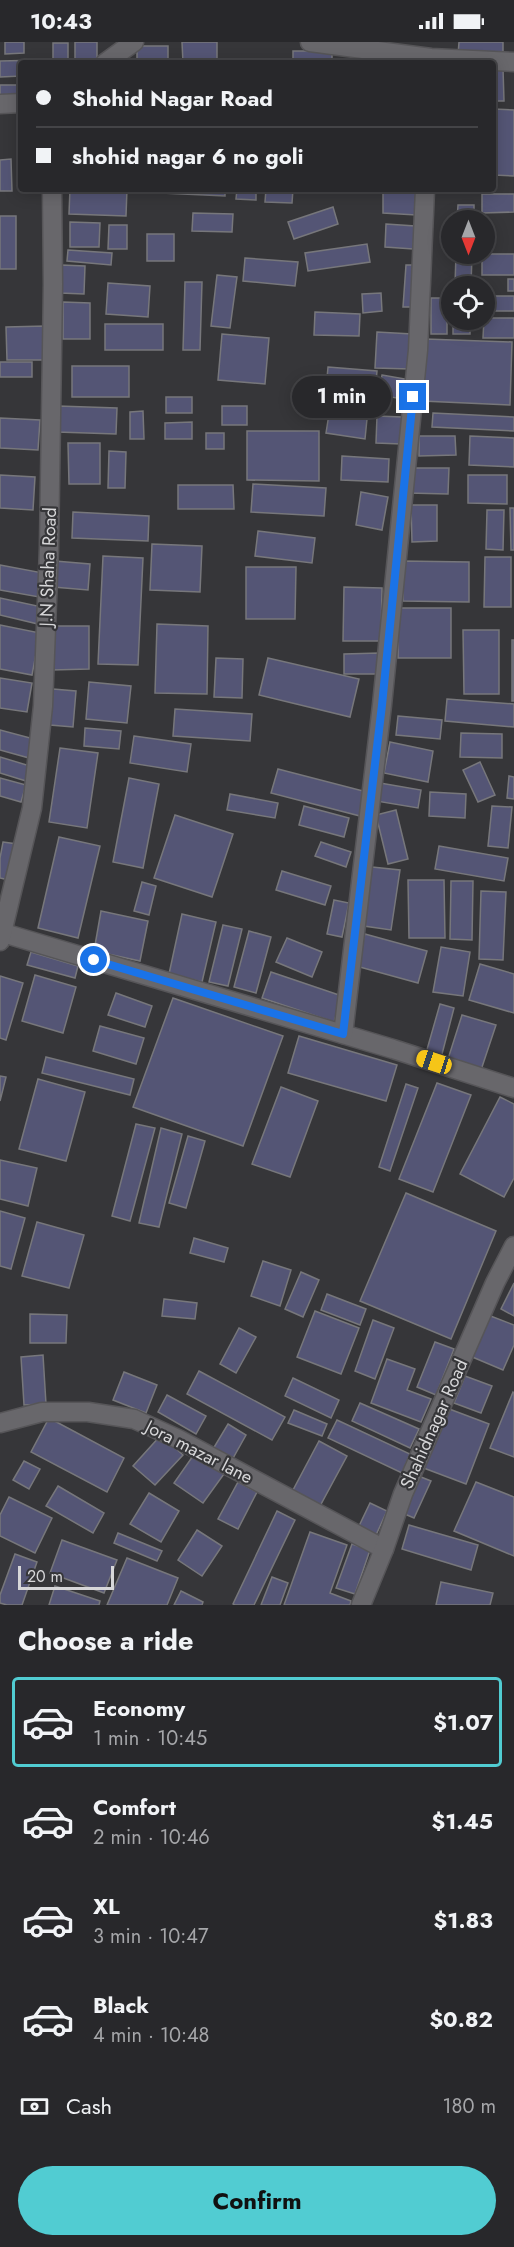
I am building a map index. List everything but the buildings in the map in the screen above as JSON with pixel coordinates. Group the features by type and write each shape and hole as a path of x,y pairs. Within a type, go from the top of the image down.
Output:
{"street":[{"path":"109,60 134,42"},
{"path":"310,42 425,60"},
{"path":"496,62 514,62"},
{"path":"0,104 18,104"},
{"name":"J.N Shaha Road","path":"1,935 32,808 43,706 49,548 52,192"},
{"path":"343,1034 382,705 418,350 425,192"},
{"path":"1,935 343,1034 514,1088"},
{"name":"Shahidnagar Road","path":"361,1605 403,1494 495,1283 514,1246"},
{"name":"Jora mazar lane","path":"0,1423 42,1412 88,1412 134,1419 178,1439 384,1549"}],"route":[{"path":"94,960 343,1034 382,705 413,397"}]}
